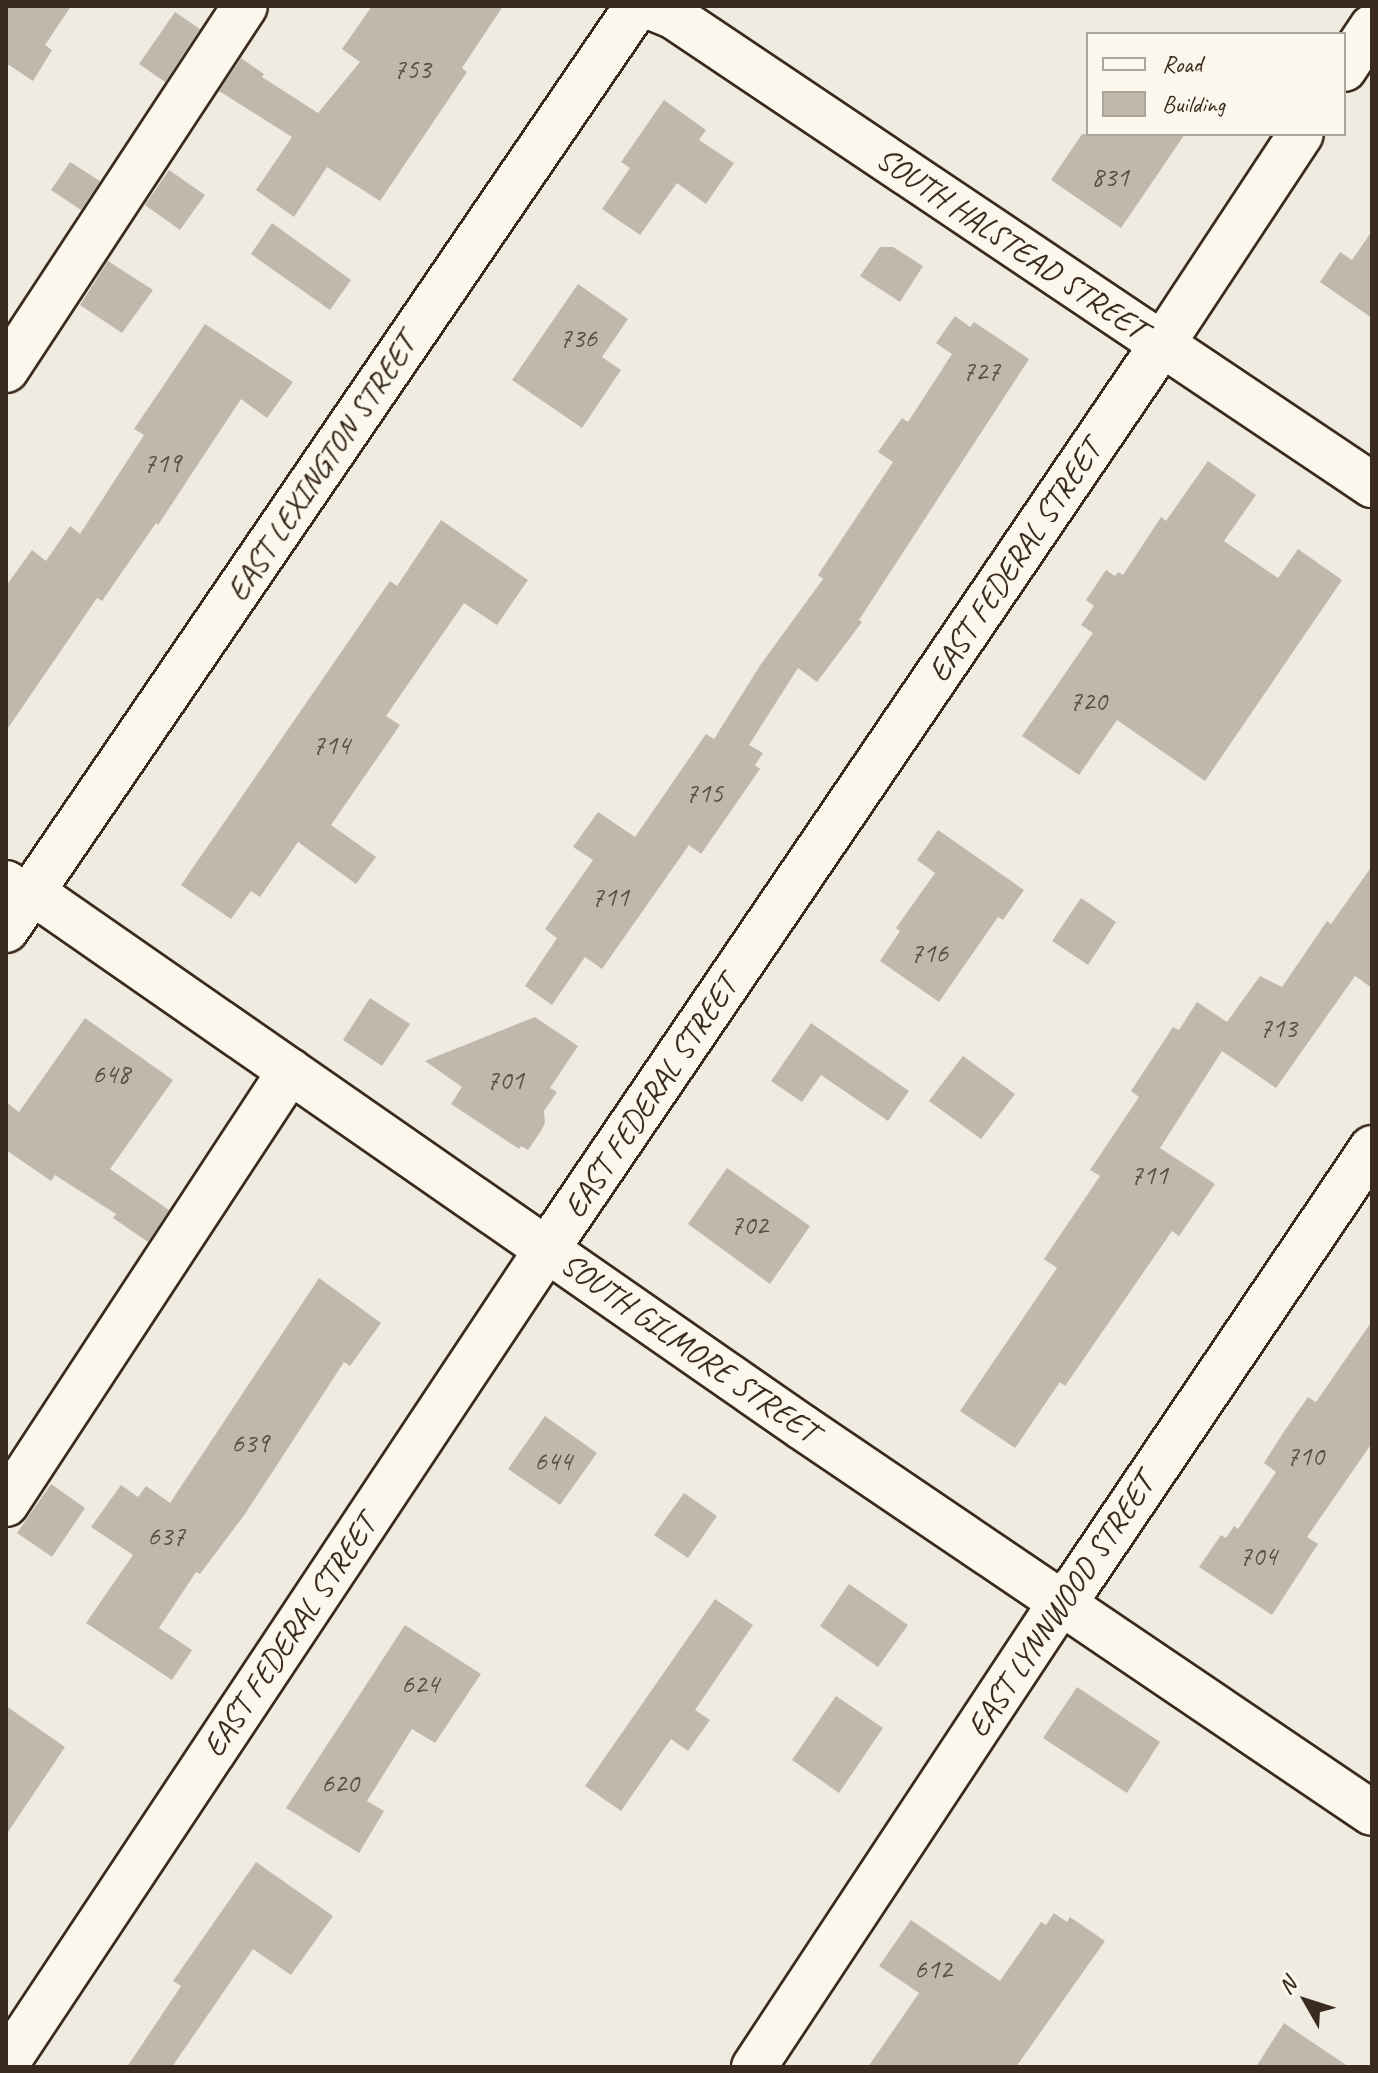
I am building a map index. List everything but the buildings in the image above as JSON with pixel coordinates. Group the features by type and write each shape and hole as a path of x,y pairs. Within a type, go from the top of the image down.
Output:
{"street":[{"path":"6,370 245,6"},
{"name":"EAST LEXINGTON STREET","path":"13,904 637,6"},
{"name":"SOUTH HALSTEAD STREET","path":"648,6 673,16 1372,485"},
{"path":"1346,66 1372,27"},
{"name":"EAST FEDERAL STREET","path":"6,2064 547,1249 1161,346 1300,136"},
{"name":"SOUTH GILMORE STREET","path":"13,904 48,903 547,1249 1372,1813"},
{"path":"6,1504 290,1071"},
{"name":"EAST LYNNWOOD STREET","path":"754,2067 1061,1602 1078,1583 1372,1148"}]}
